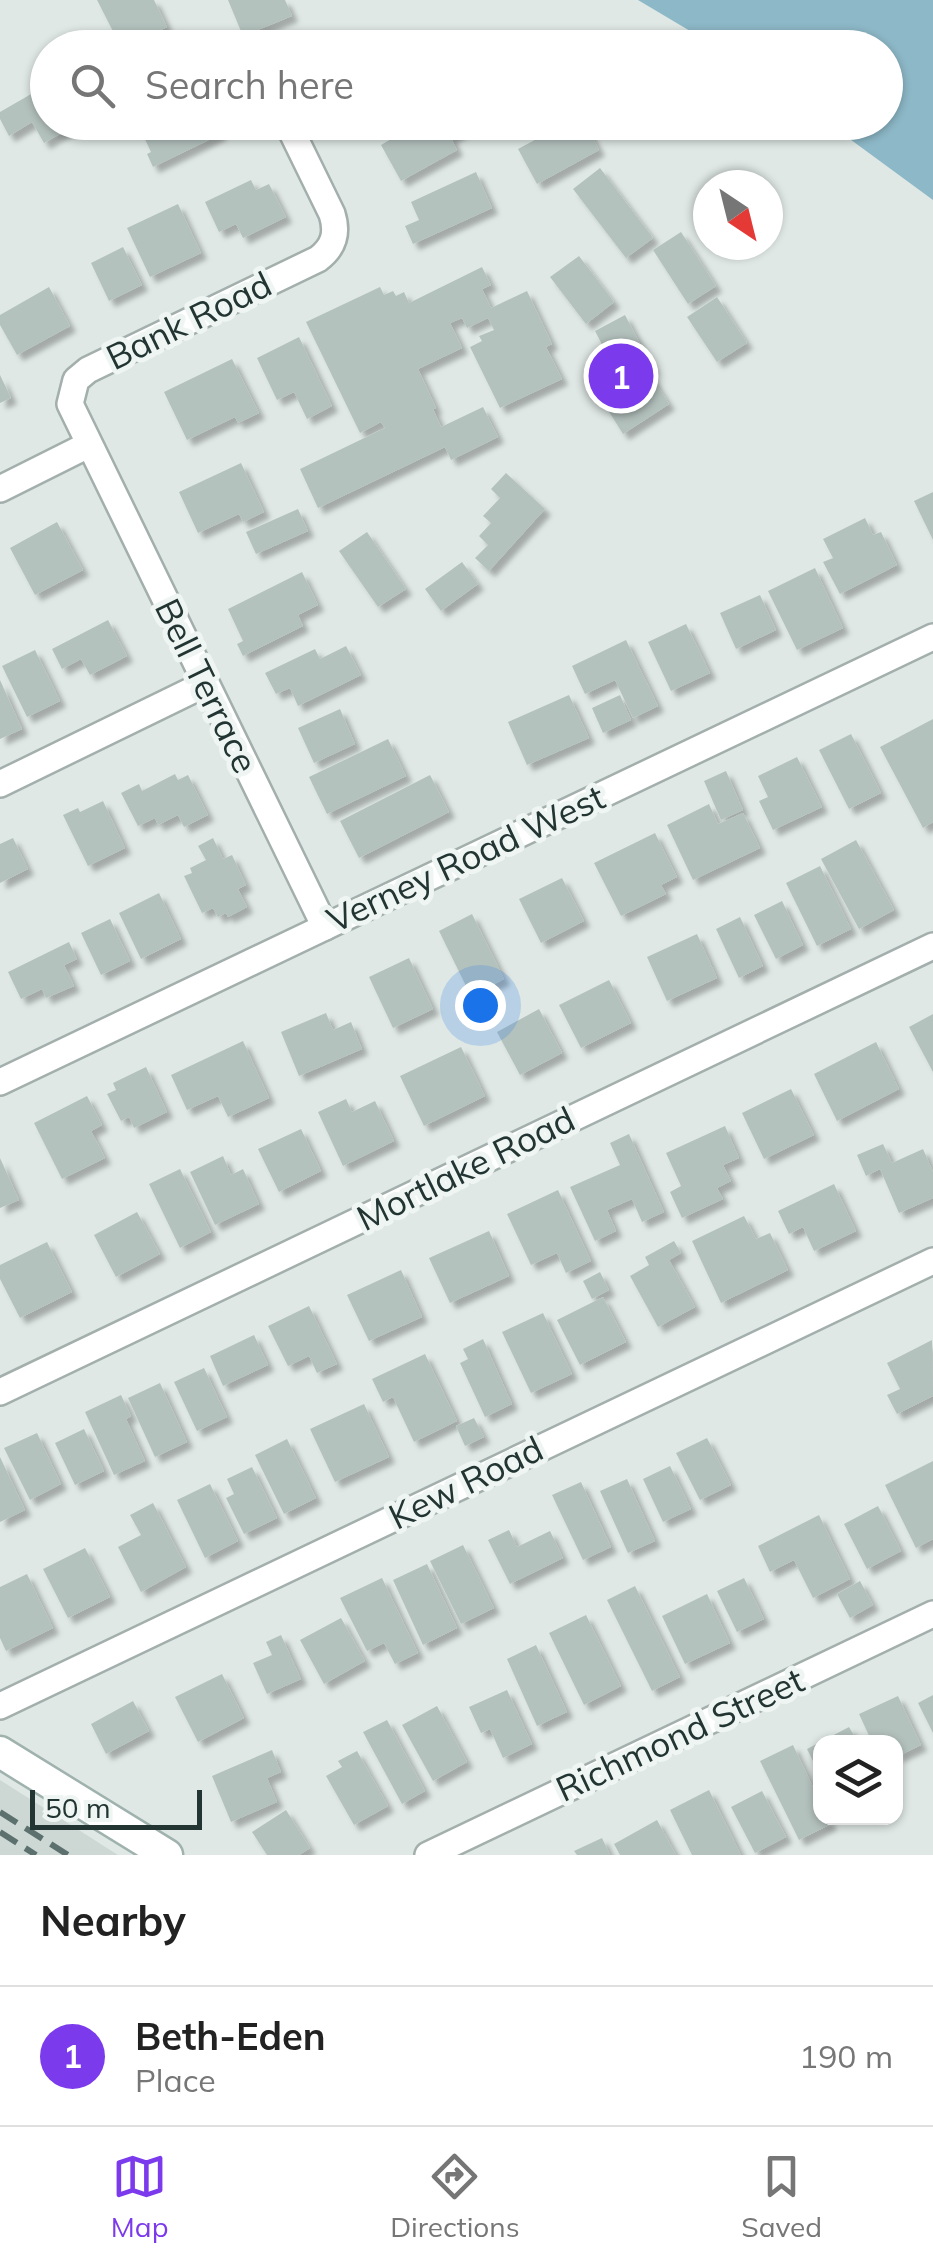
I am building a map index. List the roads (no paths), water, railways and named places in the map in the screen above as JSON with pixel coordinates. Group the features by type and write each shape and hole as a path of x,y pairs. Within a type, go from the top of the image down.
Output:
{"main road":[{"path":"0,1752 166,1855"}],"street":[{"name":"Bank Road","path":"88,445 70,404 72,388 82,375 318,258 331,247 336,230 332,214 297,140"},
{"path":"0,488 88,445"},
{"name":"Bell Terrace","path":"88,445 325,927"},
{"name":"Verney Road West","path":"0,1082 933,637"},
{"path":"0,784 205,684"},
{"name":"Mortlake Road","path":"0,1392 933,946"},
{"name":"Kew Road","path":"0,1706 933,1261"},
{"name":"Richmond Street","path":"428,1855 933,1614"}],"water":[{"path":"638,0 933,0 933,200 851,140 903,140 903,30 688,30"}],"railway":[{"path":"0,1812 68,1855"},
{"path":"0,1832 36,1855"}],"place":[{"name":"Beth-Eden","path":"621,376"}]}
